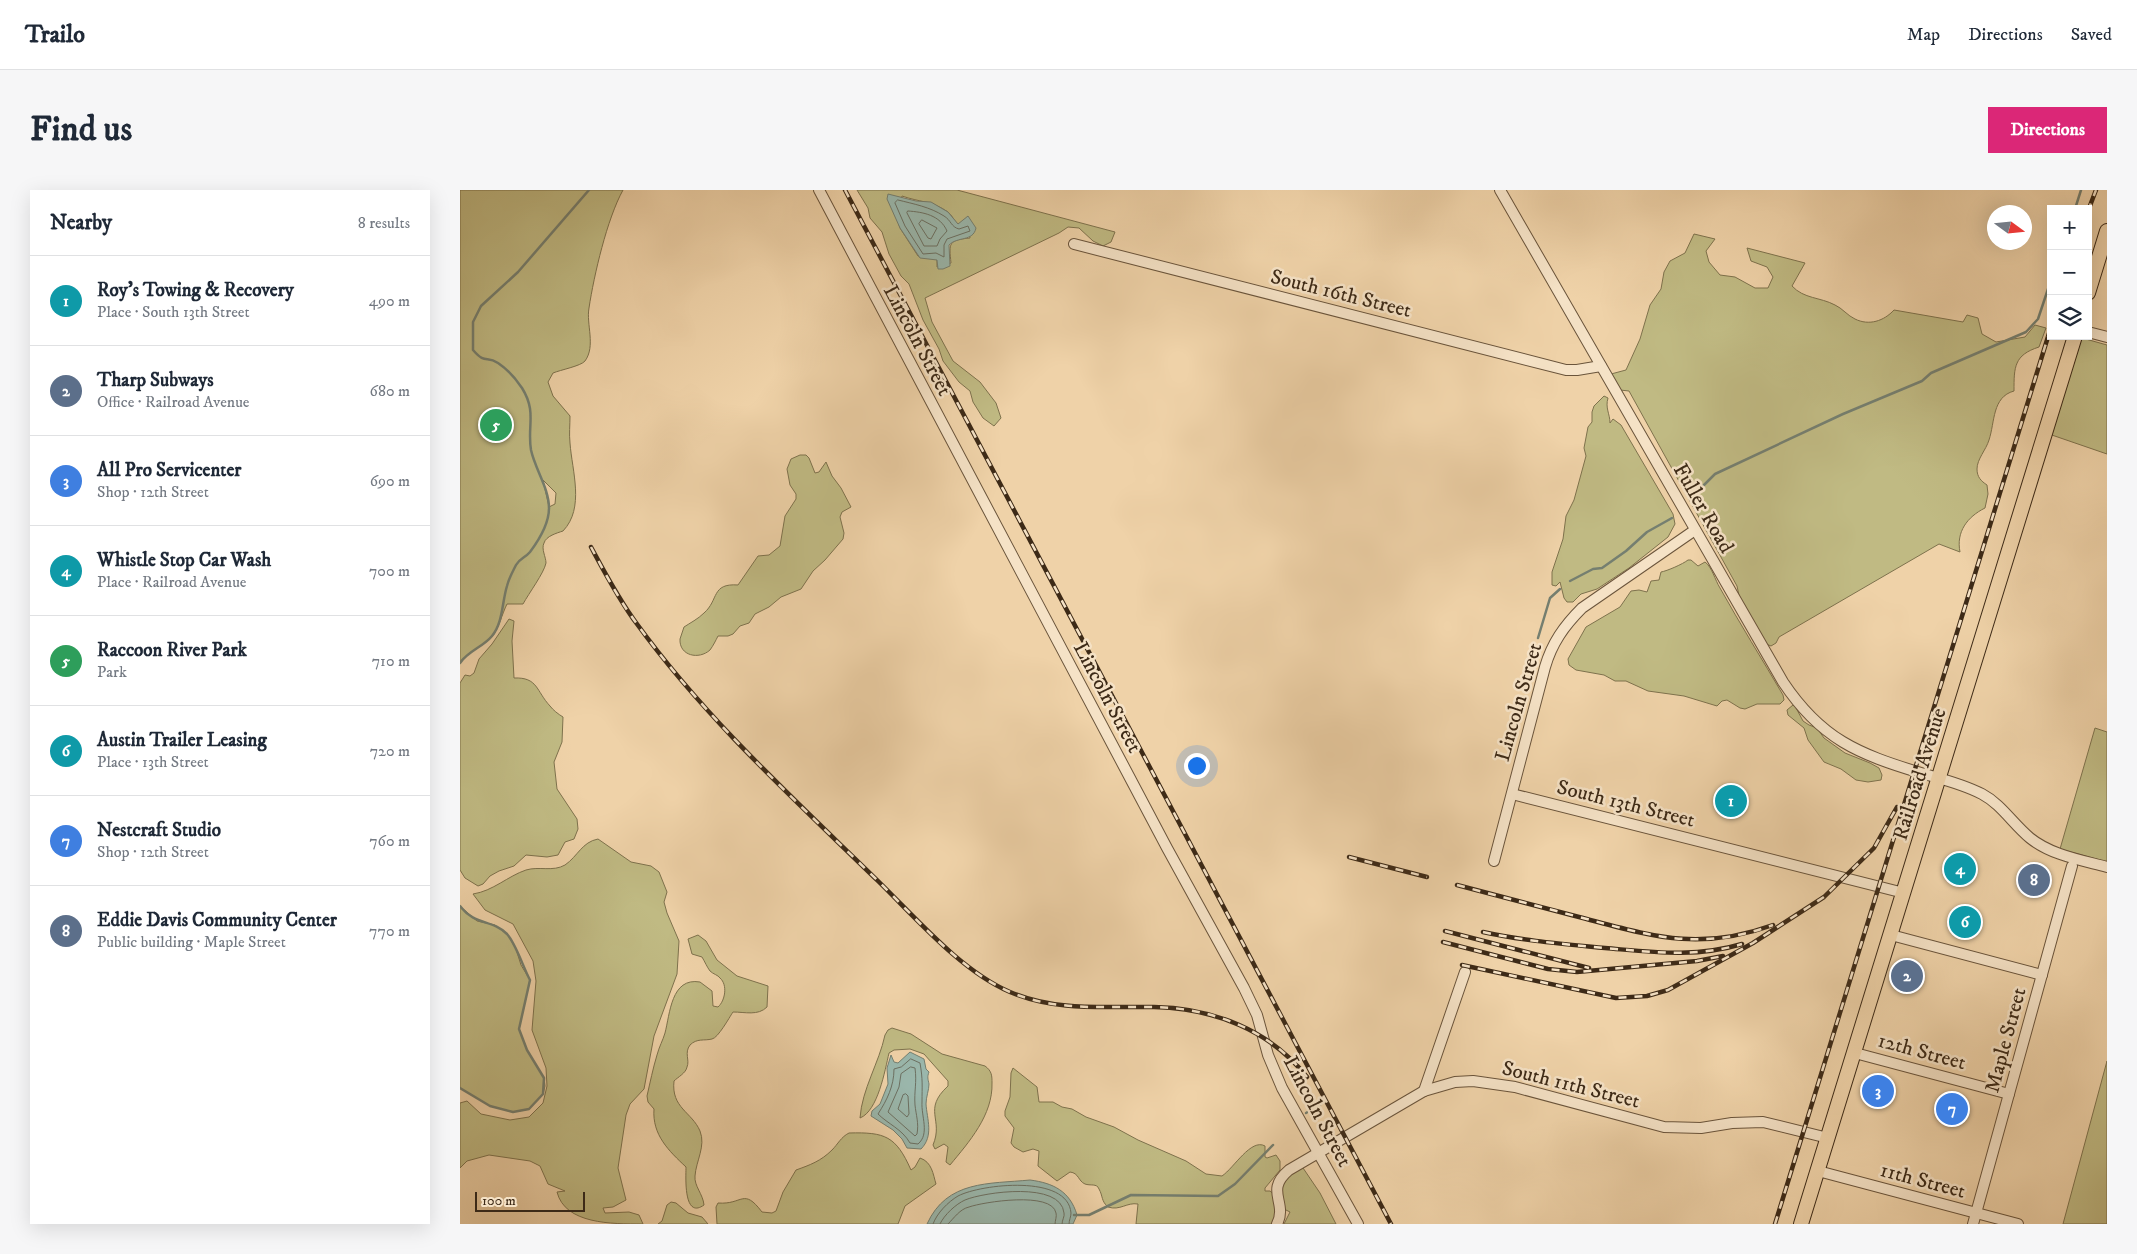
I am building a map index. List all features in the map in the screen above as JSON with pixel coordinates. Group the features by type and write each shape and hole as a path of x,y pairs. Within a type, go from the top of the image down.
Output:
{"main road":[{"path":"2092,280 2107,231"},
{"name":"Railroad Avenue","path":"1801,1224 1938,778 1992,612 2074,340"}],"street":[{"name":"Lincoln Street","path":"819,190 1153,822 1244,988 1257,1015 1274,1070 1358,1224"},
{"name":"Fuller Road","path":"1500,190 1783,682 1813,720 1840,742 1864,754 1984,795 1996,804 2030,838 2045,848 2107,867"},
{"name":"South 16th Street","path":"1074,244 1566,370 1601,366"},
{"path":"2092,333 2107,337"},
{"name":"Lincoln Street","path":"1494,861 1544,667 1558,635 1582,608 1695,530"},
{"name":"South 13th Street","path":"1512,794 1904,893"},
{"name":"Maple Street","path":"1974,1224 2072,866"},
{"path":"1891,935 2042,975"},
{"path":"1424,1091 1466,972"},
{"name":"12th Street","path":"1855,1052 2009,1094"},
{"name":"South 11th Street","path":"1277,1224 1280,1210 1276,1192 1280,1178 1319,1152 1424,1091 1455,1082 1492,1082 1664,1127 1701,1128 1732,1123 1763,1122 1828,1138"},
{"name":"11th Street","path":"1818,1171 2018,1224"}],"shaded area":[{"path":"460,190 623,190 607,231 594,280 588,314 590,349 588,355 583,363 553,373 548,382 553,396 570,416 570,440 575,489 574,511 570,522 563,531 552,535 545,541 543,548 545,567 523,604 507,604 492,637 467,655 460,663","holes":["543,480 556,493 555,504 549,507"]},
{"path":"857,190 957,190 1115,232 1111,242 1103,246 1093,241 1079,228 1068,227 925,298 932,322 953,361 980,382 996,403 1001,418 994,426 983,418 973,402 970,391 959,382 943,361 939,349 923,320 909,284 901,276 889,254 882,232 870,218 868,208","holes":["902,196 942,208 958,224 966,218 970,238 957,240 952,244 950,247 951,263 937,267 936,258 918,256 900,228 896,216"]},
{"path":"1694,234 1715,239 1706,251 1709,262 1720,275 1735,277 1755,288 1768,288 1773,277 1767,267 1751,261 1747,248 1805,263 1792,286 1807,296 1835,305 1852,318 1860,321 1871,322 1881,320 1894,310 1963,322 1967,315 1978,318 1982,334 1996,342 2025,337 2035,325 2046,328 2039,347 2025,354 2017,363 2014,375 2014,391 2007,394 1998,404 1989,440 1977,465 1979,477 1987,485 1988,494 1985,508 1973,516 1964,526 1960,538 1960,552 1939,544 1779,637 1776,643 1771,646 1764,643 1740,600 1737,586 1629,391 1620,390 1611,374 1626,370 1640,339 1650,305 1661,289 1664,272 1670,261 1685,253"},
{"path":"2074,340 2089,340 2107,345 2107,454 2046,433"},
{"path":"1604,396 1608,398 1607,405 1610,423 1613,419 1621,425 1673,514 1675,524 1668,537 1629,568 1597,589 1581,594 1573,602 1567,602 1564,598 1560,582 1556,586 1552,585 1552,572 1563,539 1566,516 1574,500 1586,456 1584,448 1588,427 1592,422 1592,412 1594,406"},
{"path":"800,455 806,455 809,458 815,473 819,472 826,462 832,476 851,507 842,512 840,517 844,533 843,539 813,571 801,589 781,597 769,607 755,614 749,623 740,626 733,634 718,636 710,650 706,653 690,655 686,653 680,639 684,627 709,608 719,590 729,585 738,585 758,556 769,555 780,546 785,516 796,499 796,494 790,485 787,469 791,459"},
{"path":"1691,560 1698,566 1705,562 1710,567 1718,585 1783,695 1784,700 1780,704 1757,704 1745,709 1727,700 1722,701 1717,706 1684,696 1648,691 1626,681 1615,681 1604,675 1576,670 1569,665 1568,659 1586,627 1620,607 1631,591 1647,592 1651,581 1659,580 1661,572"},
{"path":"509,619 514,621 512,641 514,678 522,678 532,682 551,707 563,717 562,742 554,762 557,789 577,819 578,829 574,839 565,842 558,855 547,857 526,855 514,866 490,876 483,884 478,886 465,878 460,870 460,683 465,675 470,676 474,673 479,659"},
{"path":"1793,705 1803,721 1817,728 1824,738 1845,753 1879,768 1882,775 1881,780 1868,782 1856,780 1841,769 1824,762 1808,740 1804,728 1788,715 1787,710"},
{"path":"2095,728 2107,732 2107,862 2060,849"},
{"path":"598,839 631,862 651,866 659,872 667,892 664,902 667,913 679,941 677,974 654,1036 644,1089 630,1104 626,1115 618,1168 626,1200 613,1207 603,1208 605,1213 629,1212 639,1215 643,1224 617,1224 591,1220 569,1211 562,1203 557,1192 565,1191 548,1184 540,1166 530,1161 489,1155 467,1161 460,1168 460,1103 467,1101 481,1114 510,1120 529,1117 543,1103 547,1086 546,1068 532,1030 536,981 533,961 513,924 485,910 473,894 494,887 526,870 551,869 565,865 584,846"},
{"path":"460,906 477,921 495,925 508,935 530,980 519,1029 527,1050 544,1078 545,1086 543,1094 529,1109 513,1112 490,1106 460,1088"},
{"path":"698,935 706,941 717,960 737,976 768,986 767,1007 755,1013 733,1012 714,1038 698,1041 690,1045 687,1051 688,1064 686,1069 674,1081 674,1090 679,1104 692,1119 702,1137 695,1180 704,1205 697,1208 692,1207 687,1195 686,1167 668,1148 659,1135 654,1118 654,1109 648,1102 647,1096 671,1007 678,991 683,985 690,982 700,982 712,991 713,1006 718,1007 724,997 725,989 722,981 710,971 702,957 692,954 688,939"},
{"path":"892,1028 911,1034 942,1054 985,1066 990,1072 992,1078 989,1106 972,1137 950,1165 946,1162 948,1147 944,1144 935,1149 933,1145 936,1136 936,1102 940,1094 948,1086 948,1081 924,1054 910,1049 894,1050 889,1053 876,1099 872,1107 860,1118 867,1086 885,1035"},
{"path":"2107,1061 2107,1224 2063,1224"},
{"path":"1013,1068 1037,1087 1039,1102 1053,1102 1114,1127 1138,1140 1186,1161 1206,1174 1222,1176 1248,1150 1254,1146 1265,1146 1265,1157 1276,1155 1280,1161 1280,1170 1265,1188 1265,1191 1270,1191 1275,1195 1277,1211 1272,1224 1136,1224 1138,1204 1116,1208 1108,1207 1103,1201 1098,1187 1085,1184 1077,1175 1070,1172 1057,1181 1038,1166 1039,1151 1033,1149 1023,1152 1011,1143 1014,1128 1005,1116 1005,1111 1010,1097"},
{"path":"849,1133 880,1135 888,1138 900,1150 911,1170 920,1158 930,1165 936,1184 905,1206 898,1224 717,1224 716,1207 718,1203 746,1199 751,1200 762,1212 772,1213 776,1211 783,1192 796,1170 824,1157"},
{"path":"1301,1165 1320,1193 1336,1224 1284,1224 1290,1212 1284,1209 1279,1187"},
{"path":"671,1202 676,1203 688,1213 702,1217 708,1224 658,1224 662,1221 667,1205"}],"water":[{"path":"888,194 916,201 931,202 948,212 958,224 968,216 976,228 969,237 949,245 950,266 938,269 937,260 920,258 900,228 887,199"},
{"path":"910,1052 924,1059 926,1069 929,1072 926,1104 929,1133 921,1149 907,1148 902,1139 893,1130 871,1116 872,1111 880,1104 888,1084 887,1068 891,1055 894,1062 898,1063"},
{"path":"1030,1180 1046,1183 1065,1194 1077,1215 1073,1224 927,1224 935,1210 946,1199 958,1192 985,1184"}],"waterway":[{"path":"460,663 496,631 510,577 518,563 530,552 540,537 549,514 547,493 531,450 530,412 527,397 517,381 505,368 494,361 483,359 473,350 473,322 481,306 518,272 589,190"},
{"path":"2076,205 2081,190"},
{"path":"1695,494 1715,474 1843,414 1922,381 1931,373 2026,332 2038,319 2047,292"},
{"path":"1570,581 1593,569 1602,568 1626,551 1647,532 1672,518"},
{"path":"1538,638 1550,598 1560,589"},
{"path":"460,906 472,917 501,929 510,938 516,950 530,980 519,1029 527,1050 544,1078 543,1094 529,1109 513,1112 490,1106 460,1088"},
{"path":"1306,1113 1321,1104"},
{"path":"1074,1215 1089,1215 1131,1195 1218,1196 1235,1184 1273,1145"}],"railway":[{"path":"845,190 1391,1224"},
{"path":"2090,205 2096,190"},
{"path":"1775,1224 2047,340"},
{"path":"591,547 630,615 692,693 783,789 924,927 974,971 1010,992 1045,1003 1081,1007 1176,1008 1219,1017 1258,1034 1276,1046 1307,1077"},
{"path":"1462,965 1616,998 1647,996 1668,990 1753,943 1824,897 1874,848 1897,807"},
{"path":"1349,857 1427,877"},
{"path":"1457,885 1630,930 1675,938 1721,938 1773,925"},
{"path":"1445,931 1589,968"},
{"path":"1483,932 1544,942 1674,953 1708,951 1742,944"},
{"path":"1443,942 1548,969 1577,972 1697,961 1723,956"}],"place":[{"name":"Raccoon River Park","path":"496,425"},
{"name":"Roy's Towing & Recovery","path":"1731,801"},
{"name":"Whistle Stop Car Wash","path":"1960,869"},
{"name":"Eddie Davis Community Center","path":"2034,880"},
{"name":"Austin Trailer Leasing","path":"1965,922"},
{"name":"Tharp Subways","path":"1907,976"},
{"name":"All Pro Servicenter","path":"1878,1091"},
{"name":"Nestcraft Studio","path":"1952,1109"}]}
